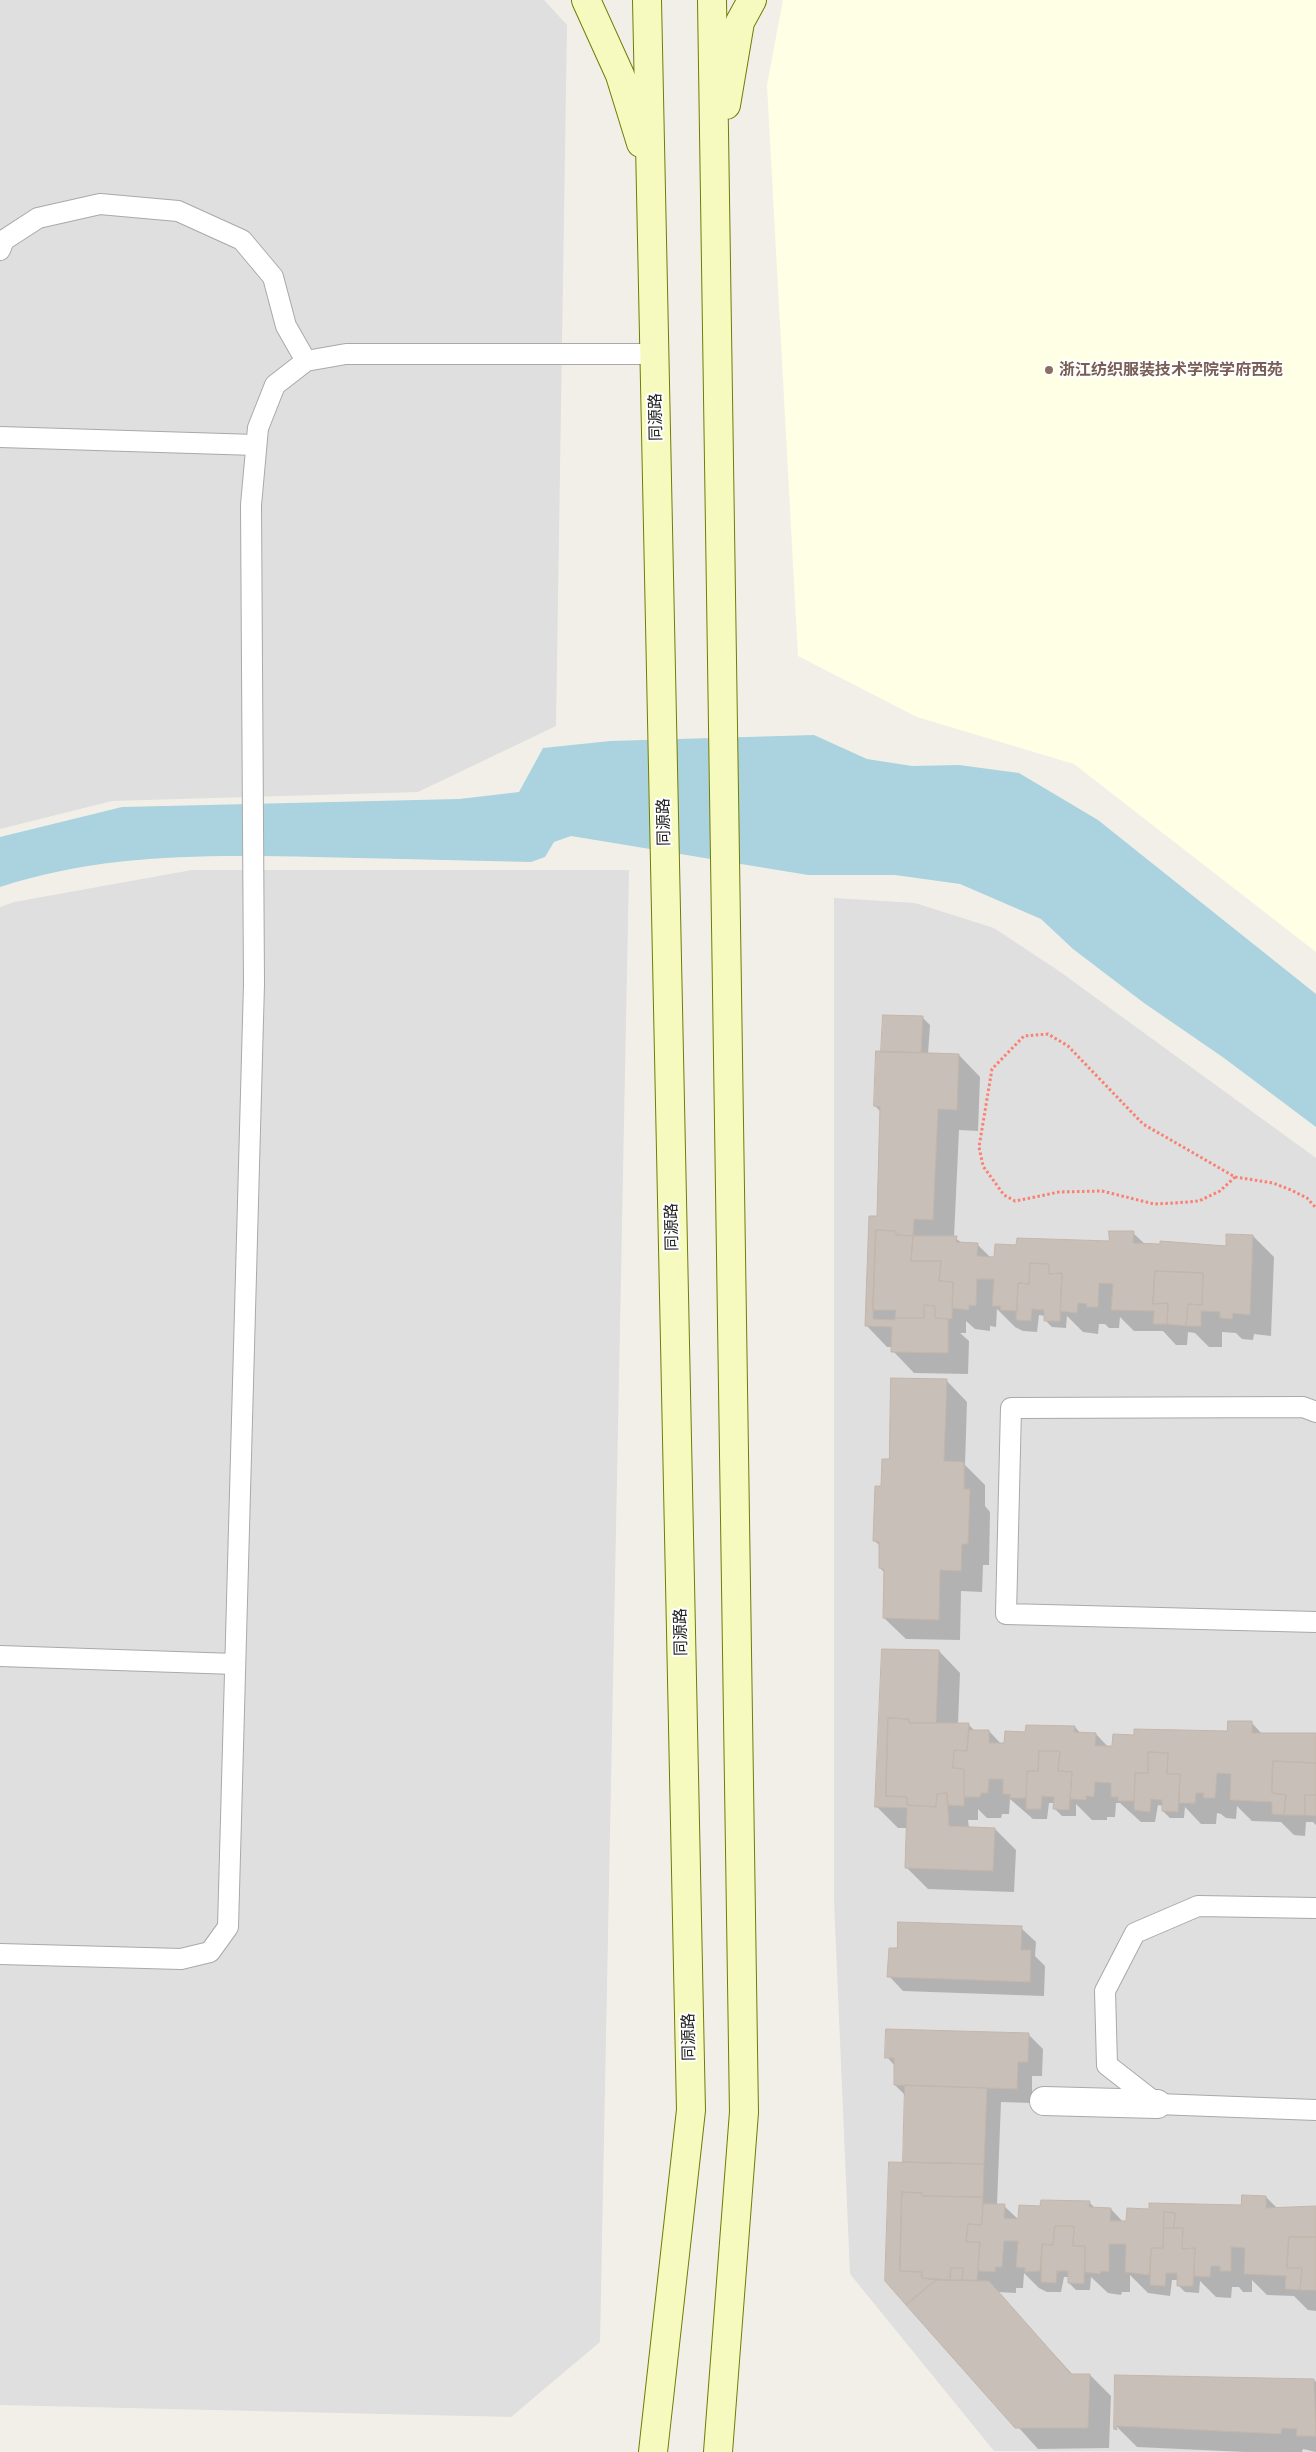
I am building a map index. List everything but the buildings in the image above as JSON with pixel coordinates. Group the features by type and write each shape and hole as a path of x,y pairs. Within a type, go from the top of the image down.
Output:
{"street":[{"path":"586,0 620,75 651,172"},
{"name":"同源路","path":"647,0 691,2110 653,2452"},
{"path":"712,0 744,2112 718,2452"},
{"path":"714,168 740,22 752,0"},
{"path":"1044,2101 1157,2104"}],"lane":[{"path":"0,250 4,240 38,218 100,204 178,211 242,240 273,277 286,326 306,361"},
{"path":"0,1954 181,1959 210,1952 228,1927 254,984 251,505 258,428 275,385 306,361 346,354 654,354"},
{"path":"0,437 256,445"},
{"path":"1316,1412 1304,1408 1011,1408 1006,1614 1316,1622"},
{"path":"0,1656 235,1664"},
{"path":"1316,1908 1198,1906 1135,1934 1105,1991 1107,2065 1157,2104 1316,2110"}],"path":[{"path":"1235,1177 1220,1191 1199,1201 1154,1204 1102,1191 1059,1192 1016,1201 1004,1195 984,1166 979,1146 992,1069 1024,1036 1048,1034 1068,1046 1143,1124 1235,1177 1273,1183 1307,1198 1316,1208"}],"shaded area":[{"path":"0,0 544,0 567,25 556,726 418,792 112,801 0,829"},
{"name":"浙江纺织服装技术学院学府西苑","path":"783,0 1316,0 1316,952 1074,764 917,717 798,656 767,85"},
{"path":"192,870 629,870 600,2342 511,2417 0,2405 0,907 14,902"},
{"path":"834,898 915,903 994,928 1059,971 1316,1158 1316,2452 994,2451 850,2274 834,1901"}],"water":[{"path":"814,735 867,759 912,766 959,765 1019,773 1098,820 1316,994 1316,1127 1224,1058 1144,1003 1073,949 1041,919 960,884 895,875 808,875 571,836 554,842 545,857 531,862 275,856 156,858 78,868 0,887 0,837 122,807 459,799 519,792 543,748 610,741"}],"place":[{"name":"浙江纺织服装技术学院学府西苑","path":"1049,370"}]}
